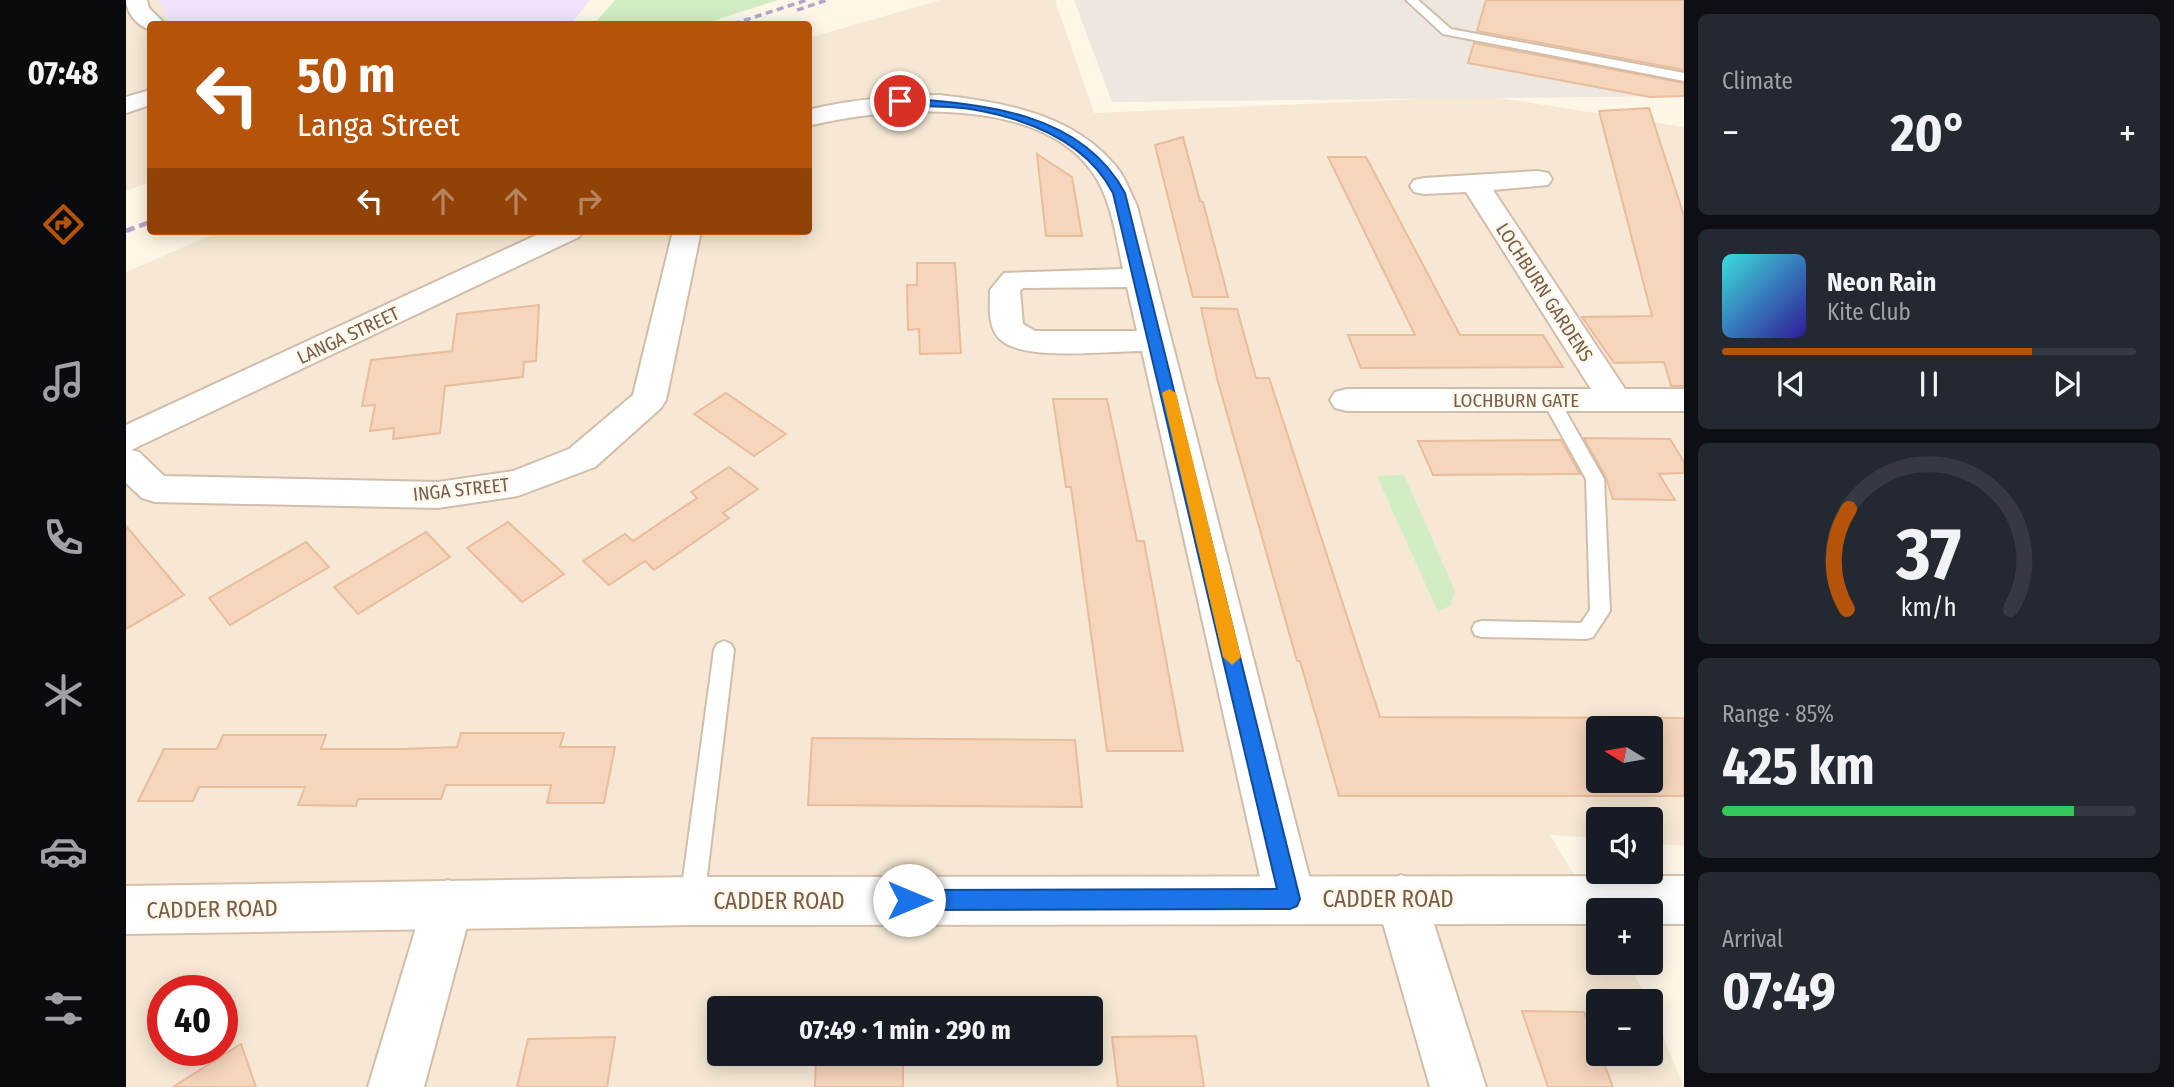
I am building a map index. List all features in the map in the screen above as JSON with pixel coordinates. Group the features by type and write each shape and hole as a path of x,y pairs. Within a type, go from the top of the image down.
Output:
{"street":[{"path":"136,0 139,11 151,21"},
{"path":"126,105 147,98"},
{"path":"812,117 869,104 935,102 1009,114 1049,128 1084,150 1109,173 1119,193 1156,341 1290,899"},
{"path":"1424,186 1538,179"},
{"name":"LOCHBURN GARDENS","path":"1475,184 1615,400"},
{"name":"LANGA STREET","path":"126,439 560,235"},
{"name":"INGA STREET","path":"126,461 155,489 438,495 518,483 582,458 649,400 686,235"},
{"path":"1140,278 1015,279 1005,290 1007,324 1013,334 1032,341 1156,341"},
{"name":"LOCHBURN GATE","path":"1348,400 1684,400"},
{"path":"1401,899 1458,1087"},
{"name":"CADDER ROAD","path":"127,912 692,901 1684,900"},
{"path":"397,1087 448,904"}],"lane":[{"path":"1411,0 1447,32 1684,77"},
{"path":"1482,629 1586,631 1600,611 1595,480 1551,400"},
{"path":"692,901 724,650"}],"shaded area":[{"path":"126,0 157,0 169,21 147,21 147,183 126,191"},
{"path":"157,0 590,0 573,21 169,21"},
{"path":"940,0 1055,0 1094,113 1487,96 1684,127 1684,846 1663,844 1663,807 1586,807 1586,837 1550,835 1588,898 1586,898 1586,975 1634,975 1642,989 1586,989 1586,1066 1663,1066 1663,1036 1684,1087 126,1087 126,272 212,235 812,235 812,37"},
{"path":"1074,0 1684,0 1684,96 1112,102"}],"green space":[{"path":"615,0 778,0 712,21 597,21"},
{"path":"1404,475 1455,591 1451,605 1438,612 1377,476"}],"building":[{"path":"1486,0 1684,0 1684,70 1477,31"},
{"path":"1474,43 1684,83 1684,96 1650,97 1468,63"},
{"path":"1649,108 1684,216 1684,386 1671,386 1664,362 1614,363 1582,317 1652,316 1599,111"},
{"path":"1183,137 1228,297 1193,297 1155,145"},
{"path":"1037,154 1072,177 1082,236 1046,236"},
{"path":"1328,157 1366,157 1460,335 1543,335 1563,367 1361,368 1348,335 1415,335"},
{"path":"917,263 955,263 961,353 920,354 919,329 908,330 907,285 917,285"},
{"path":"539,305 536,361 524,362 523,377 445,386 440,433 393,439 394,428 370,431 375,405 362,406 371,360 452,351 457,314"},
{"path":"1201,308 1237,309 1256,378 1269,378 1380,717 1586,718 1586,793 1663,793 1663,718 1684,718 1684,796 1339,796 1300,661 1297,661 1217,378"},
{"path":"726,393 786,434 754,456 694,414"},
{"path":"1053,399 1107,399 1137,541 1144,541 1183,751 1107,751 1071,487 1066,487"},
{"path":"1584,438 1670,439 1684,462 1684,473 1659,474 1675,500 1613,499 1606,478"},
{"path":"1561,440 1580,474 1433,475 1418,441"},
{"path":"729,467 758,489 723,513 729,518 654,570 645,561 609,585 583,561 625,534 633,541 697,498 691,492"},
{"path":"508,522 564,574 522,602 467,548"},
{"path":"126,526 184,595 126,629"},
{"path":"426,532 450,557 358,614 334,587"},
{"path":"306,542 329,567 230,625 209,598"},
{"path":"461,733 564,733 560,747 615,747 604,803 547,803 551,785 446,785 441,799 358,799 356,806 298,805 305,787 199,787 193,801 138,801 164,749 217,749 223,735 326,735 321,749 404,749 457,747"},
{"path":"812,738 1075,740 1082,807 808,805"},
{"path":"1522,1011 1584,1012 1586,1066 1605,1066 1613,1087 1548,1087"},
{"path":"1196,1036 1204,1087 1118,1087 1112,1037"},
{"path":"615,1037 607,1087 517,1087 528,1039"},
{"path":"241,1044 256,1087 173,1087 206,1066 238,1066 238,1046"},
{"path":"816,1066 903,1066 903,1087 815,1087"}],"railway":[{"path":"742,21 807,0"},
{"path":"797,10 827,0"},
{"path":"126,231 147,223"}],"slow traffic":[{"path":"1169,393 1232,657"}],"route":[{"path":"900,101 976,107 1009,114 1049,128 1076,144 1103,166 1119,193 1290,899 909,900"}]}
